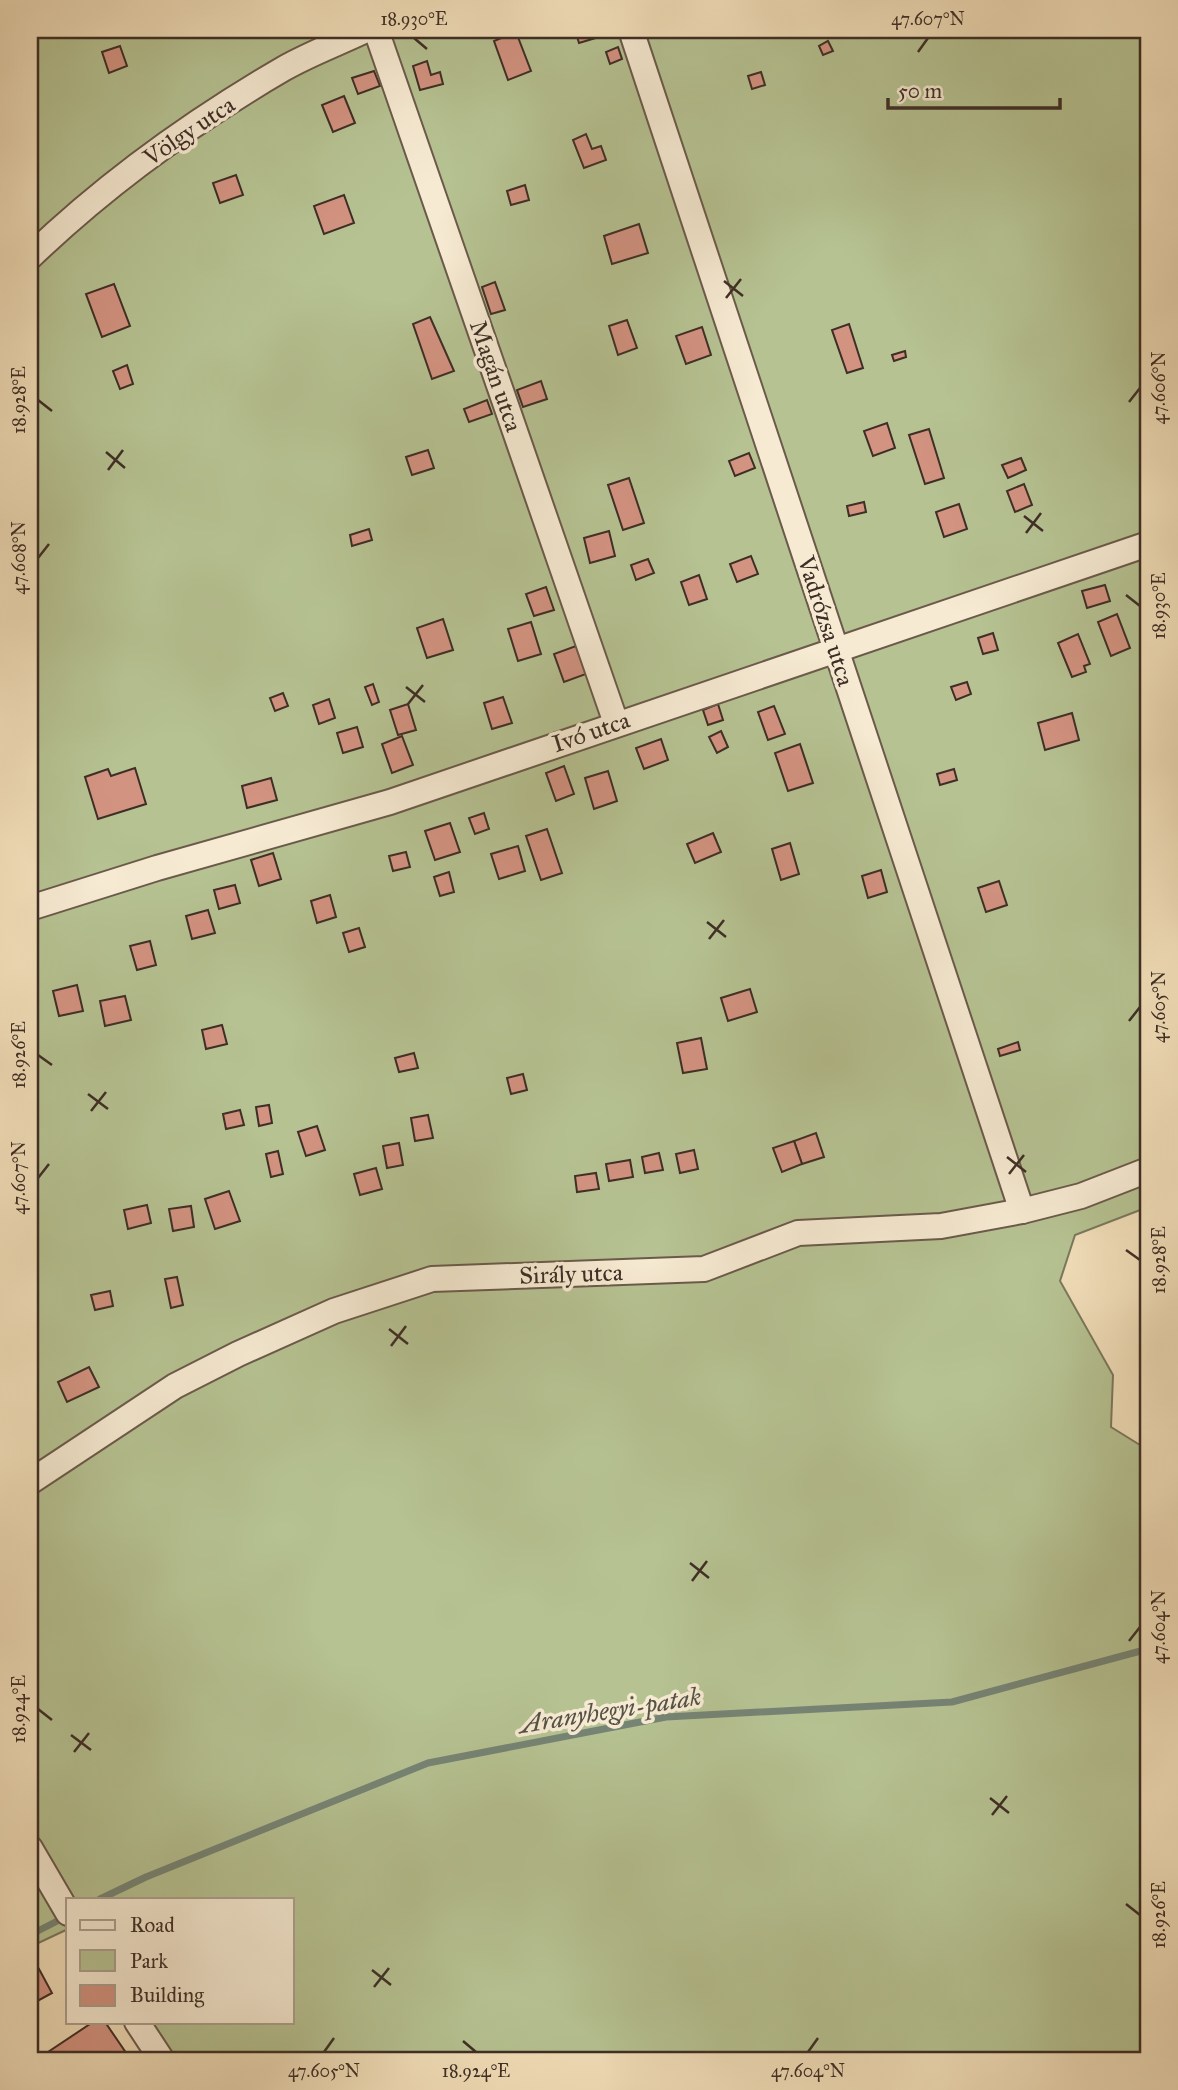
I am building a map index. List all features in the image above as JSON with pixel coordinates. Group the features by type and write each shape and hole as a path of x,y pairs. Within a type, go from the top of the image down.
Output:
{"street":[{"name":"Völgy utca","path":"30,257 104,189 164,146 285,68 366,30"},
{"name":"Magán utca","path":"376,30 616,723"},
{"name":"Vadrózsa utca","path":"631,30 1022,1211"},
{"name":"Ivó utca","path":"30,908 157,868 390,802 1148,544"},
{"name":"Sirály utca","path":"30,1482 175,1387 238,1354 334,1311 432,1279 704,1269 798,1233 941,1226 1022,1211 1081,1196 1148,1170"},
{"path":"30,1848 65,1907"},
{"path":"138,2024 162,2060"}],"green space":[{"path":"30,30 1148,30 1148,1207 1075,1235 1060,1281 1113,1375 1111,1427 1148,1450 1148,2060 173,2060 150,2024 294,2024 294,1898 66,1898 66,1930 30,1947 30,1893 41,1889 53,1875 30,1834"}],"building":[{"path":"575,30 597,30 599,37 579,43"},
{"path":"516,32 531,71 508,80 494,41"},
{"path":"828,41 833,51 823,55 819,46"},
{"path":"120,46 127,66 109,73 102,52"},
{"path":"618,47 622,59 610,64 606,52"},
{"path":"427,61 431,75 440,72 443,84 420,90 413,66"},
{"path":"374,71 380,86 358,94 352,78"},
{"path":"761,72 765,85 752,89 748,76"},
{"path":"344,96 355,123 333,132 322,105"},
{"path":"586,134 592,149 601,146 606,160 584,168 573,140"},
{"path":"236,175 243,195 220,203 213,183"},
{"path":"525,185 529,200 511,205 507,191"},
{"path":"344,195 354,223 324,234 314,206"},
{"path":"639,224 648,253 612,264 604,236"},
{"path":"495,282 505,310 491,314 482,287"},
{"path":"114,284 130,326 102,337 86,294"},
{"path":"430,317 454,371 432,379 413,324"},
{"path":"627,320 637,348 618,355 609,326"},
{"path":"849,324 863,368 847,373 832,330"},
{"path":"702,327 711,355 686,364 676,336"},
{"path":"905,351 906,357 894,361 892,355"},
{"path":"127,365 133,384 120,389 113,371"},
{"path":"541,381 547,399 523,407 517,390"},
{"path":"487,400 492,414 469,422 464,409"},
{"path":"887,423 895,448 873,456 864,431"},
{"path":"929,429 944,478 925,484 909,435"},
{"path":"428,450 434,468 412,475 406,457"},
{"path":"749,453 755,468 735,476 729,461"},
{"path":"1021,458 1026,470 1008,478 1002,465"},
{"path":"629,478 644,523 623,530 608,485"},
{"path":"1024,484 1032,505 1015,512 1007,491"},
{"path":"864,502 866,512 849,516 847,506"},
{"path":"959,504 967,529 944,537 936,512"},
{"path":"369,529 372,540 352,546 350,535"},
{"path":"609,531 615,556 590,563 584,538"},
{"path":"751,556 758,574 737,582 730,564"},
{"path":"648,559 654,573 636,580 631,565"},
{"path":"699,575 707,599 689,605 681,582"},
{"path":"1105,585 1110,601 1087,608 1082,591"},
{"path":"546,587 554,610 534,616 526,594"},
{"path":"1117,614 1130,648 1111,656 1098,622"},
{"path":"443,619 453,650 427,658 417,628"},
{"path":"531,622 541,654 518,661 508,629"},
{"path":"993,633 998,650 983,654 978,638"},
{"path":"1078,634 1090,664 1084,666 1086,672 1072,677 1058,643"},
{"path":"576,646 586,674 564,682 554,654"},
{"path":"967,682 971,694 956,700 951,687"},
{"path":"373,684 379,702 372,705 365,687"},
{"path":"283,693 288,706 275,711 270,698"},
{"path":"503,697 512,723 492,729 484,703"},
{"path":"329,699 335,718 319,724 313,705"},
{"path":"408,704 416,730 398,735 390,710"},
{"path":"718,704 723,720 708,725 703,710"},
{"path":"774,706 785,734 768,740 758,712"},
{"path":"1072,713 1079,740 1045,750 1038,723"},
{"path":"357,727 363,747 343,753 337,733"},
{"path":"721,731 728,747 717,753 709,737"},
{"path":"402,736 413,765 392,773 382,744"},
{"path":"661,739 668,760 644,769 636,748"},
{"path":"800,744 813,783 788,791 775,753"},
{"path":"564,766 574,794 556,801 546,773"},
{"path":"135,768 146,804 98,819 85,777 108,769 111,776"},
{"path":"954,769 957,780 940,785 937,774"},
{"path":"608,771 617,801 594,809 585,778"},
{"path":"271,778 277,800 247,808 242,786"},
{"path":"484,813 489,829 475,834 469,818"},
{"path":"450,823 460,852 435,860 425,831"},
{"path":"547,829 562,873 541,880 526,836"},
{"path":"713,833 721,852 695,863 687,844"},
{"path":"790,843 799,874 781,880 772,849"},
{"path":"518,846 525,871 499,879 491,854"},
{"path":"406,852 410,867 393,871 389,856"},
{"path":"273,853 281,879 259,886 251,860"},
{"path":"881,870 887,892 868,898 862,876"},
{"path":"449,872 454,892 440,896 434,877"},
{"path":"999,881 1007,905 986,912 978,888"},
{"path":"235,885 240,903 219,909 214,890"},
{"path":"330,895 336,917 317,923 311,901"},
{"path":"208,910 215,933 192,939 186,916"},
{"path":"359,928 365,947 349,952 343,933"},
{"path":"150,941 156,965 137,970 130,946"},
{"path":"77,985 83,1011 59,1016 53,991"},
{"path":"750,989 757,1012 728,1021 721,998"},
{"path":"125,996 131,1020 105,1026 100,1001"},
{"path":"222,1025 227,1044 206,1049 202,1030"},
{"path":"701,1038 707,1069 683,1073 677,1043"},
{"path":"1018,1042 1020,1050 1000,1056 998,1049"},
{"path":"414,1053 418,1068 399,1072 395,1058"},
{"path":"523,1074 527,1090 511,1094 507,1078"},
{"path":"269,1105 272,1123 259,1126 256,1107"},
{"path":"240,1110 244,1125 226,1129 223,1114"},
{"path":"428,1115 433,1138 415,1141 411,1118"},
{"path":"317,1126 325,1150 306,1156 298,1132"},
{"path":"816,1133 824,1157 802,1164 794,1141"},
{"path":"794,1141 802,1164 782,1172 773,1148"},
{"path":"399,1143 403,1165 387,1168 383,1146"},
{"path":"694,1150 698,1169 680,1173 676,1154"},
{"path":"278,1151 283,1174 271,1177 266,1154"},
{"path":"659,1153 663,1170 645,1173 642,1157"},
{"path":"630,1160 633,1177 609,1181 606,1164"},
{"path":"376,1168 382,1189 360,1195 354,1174"},
{"path":"596,1173 599,1189 577,1192 575,1176"},
{"path":"229,1191 240,1221 215,1229 205,1199"},
{"path":"147,1205 151,1223 128,1229 124,1210"},
{"path":"191,1206 194,1227 173,1231 169,1209"},
{"path":"177,1277 183,1305 171,1308 165,1279"},
{"path":"110,1291 113,1306 95,1310 91,1295"},
{"path":"89,1367 99,1387 67,1402 58,1382"},
{"path":"39,1969 52,1993 30,2005 30,1975"},
{"path":"90,2024 106,2024 131,2060 36,2060"}],"waterway":[{"name":"Aranyhegyi-patak","path":"102,1898 146,1877 428,1763 666,1717 952,1702 1148,1649"},
{"name":"Aranyhegyi-patak","path":"30,1935 66,1917"}]}
